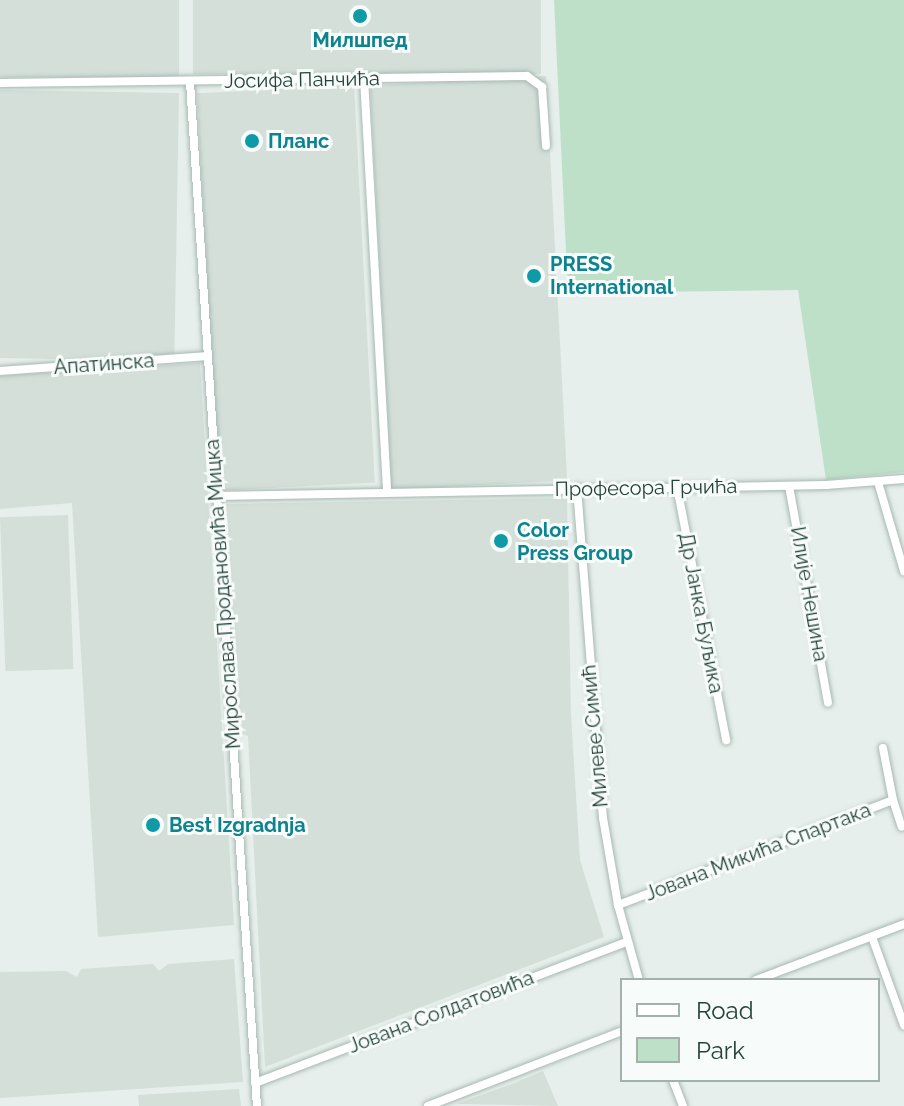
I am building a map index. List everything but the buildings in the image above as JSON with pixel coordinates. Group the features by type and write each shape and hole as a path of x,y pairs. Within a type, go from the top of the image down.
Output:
{"street":[{"name":"Јосифа Панчића","path":"0,83 527,76 542,87 546,146"},
{"path":"364,78 387,492"},
{"name":"Мирослава Продановића Мицка","path":"190,82 257,1106"},
{"name":"Апатинска","path":"0,371 207,356"},
{"name":"Професора Грчића","path":"216,496 789,486 904,479"},
{"path":"878,482 904,571"},
{"name":"Илије Нешина","path":"789,486 828,703"},
{"name":"Др Јанка Буљика","path":"677,487 726,740"},
{"name":"Милеве Симић","path":"577,488 597,773 618,905 638,978"},
{"name":"Јована Микића Спартака","path":"618,905 893,800 883,748"},
{"path":"893,800 902,827"},
{"path":"761,978 904,924"},
{"path":"872,937 904,1025"},
{"name":"Јована Солдатовића","path":"255,1083 627,942"},
{"path":"428,1106 449,1102 620,1032"},
{"path":"674,1082 683,1106"}],"shaded area":[{"path":"0,0 179,0 179,77 0,77"},
{"path":"193,0 541,0 541,74 193,74"},
{"path":"546,76 567,480 391,490 370,85"},
{"path":"354,85 375,482 218,491 197,93"},
{"path":"0,90 179,93 174,361 0,358"},
{"path":"200,363 234,925 98,937 72,503 0,509 0,376"},
{"path":"567,498 571,715 580,860 604,937 265,1067 248,736 239,733 223,504"},
{"path":"68,515 73,669 5,671 0,517"},
{"path":"234,959 243,1082 0,1098 0,972 66,971 77,977 81,969 153,964 159,971 168,964"},
{"path":"543,1071 558,1106 456,1104 512,1084"},
{"path":"239,1089 241,1106 139,1106 138,1095"}],"green space":[{"path":"554,0 904,0 904,472 826,480 798,290 568,293"}],"place":[{"name":"Милшпед","path":"360,16"},
{"name":"Планс","path":"252,141"},
{"name":"PRESS International","path":"534,276"},
{"name":"Color Press Group","path":"501,541"},
{"name":"Best Izgradnja","path":"153,825"}]}
